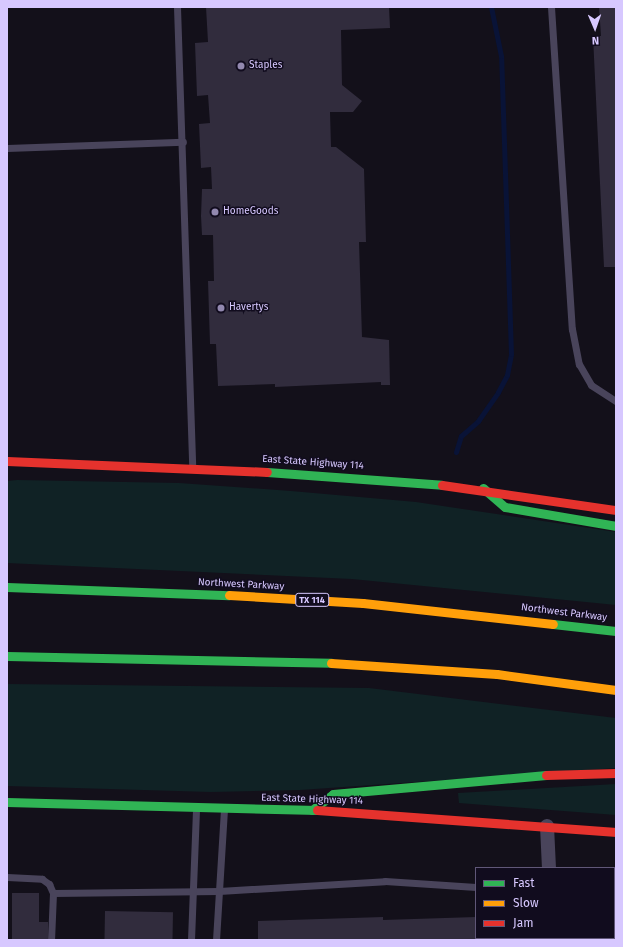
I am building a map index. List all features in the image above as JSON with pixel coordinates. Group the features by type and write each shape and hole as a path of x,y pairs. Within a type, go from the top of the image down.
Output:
{"main road":[{"name":"East State Highway 114","path":"7,461 192,466 483,488 616,510"},
{"path":"483,488 505,507 616,526"},
{"name":"Northwest Parkway","path":"7,587 154,591 363,603 616,631"},
{"path":"7,656 266,659 497,674 616,690"},
{"path":"312,810 333,794 526,776 616,773"},
{"name":"East State Highway 114","path":"7,802 312,810 616,832"}],"street":[{"path":"547,826 549,867"}],"lane":[{"path":"177,7 183,142 192,466"},
{"path":"551,7 572,329 579,364 591,384 616,401"},
{"path":"7,148 183,142"},
{"path":"191,940 196,808"},
{"path":"216,940 224,808"},
{"path":"7,877 42,879 53,893 51,940"},
{"path":"53,893 219,891 385,880 475,887"}],"shaded area":[{"path":"7,481 179,483 291,491 416,502 616,532 616,605 352,579 7,563"},
{"path":"7,684 369,688 616,718 616,768 300,790 211,792 7,786"},
{"path":"616,784 616,815 459,803 458,793"}],"building":[{"path":"206,7 389,7 390,28 341,30 342,85 362,101 353,112 330,112 331,147 336,147 364,169 366,242 359,242 362,337 389,340 390,385 381,385 381,382 275,387 275,384 218,386 216,344 210,344 208,281 214,281 213,235 202,235 201,216 202,189 212,189 211,167 201,168 199,124 210,123 208,95 197,96 195,43 208,42"},
{"path":"599,7 616,7 616,267 604,267 593,36 601,36"},
{"path":"12,893 39,893 39,922 48,922 48,940 12,940"},
{"path":"105,911 173,912 173,940 104,940"},
{"path":"383,917 383,920 475,917 475,939 498,940 258,940 258,921"}],"waterway":[{"path":"456,452 461,436 478,421 498,392 507,375 511,354 501,56 491,7"}],"traffic: fast":[{"path":"267,472 442,485"},
{"path":"483,488 505,507 616,526"},
{"path":"7,587 229,595"},
{"path":"553,624 616,631"},
{"path":"7,656 331,663"},
{"path":"312,810 333,794 546,775"},
{"path":"7,802 317,810"}],"traffic: slow":[{"path":"229,595 363,603 553,624"},
{"path":"331,663 497,674 616,690"}],"traffic: jam":[{"path":"7,461 267,472"},
{"path":"442,485 616,510"},
{"path":"546,775 616,773"},
{"path":"317,810 616,832"}],"place":[{"name":"Staples","path":"241,66"},
{"name":"HomeGoods","path":"215,212"},
{"name":"Havertys","path":"221,308"}]}
